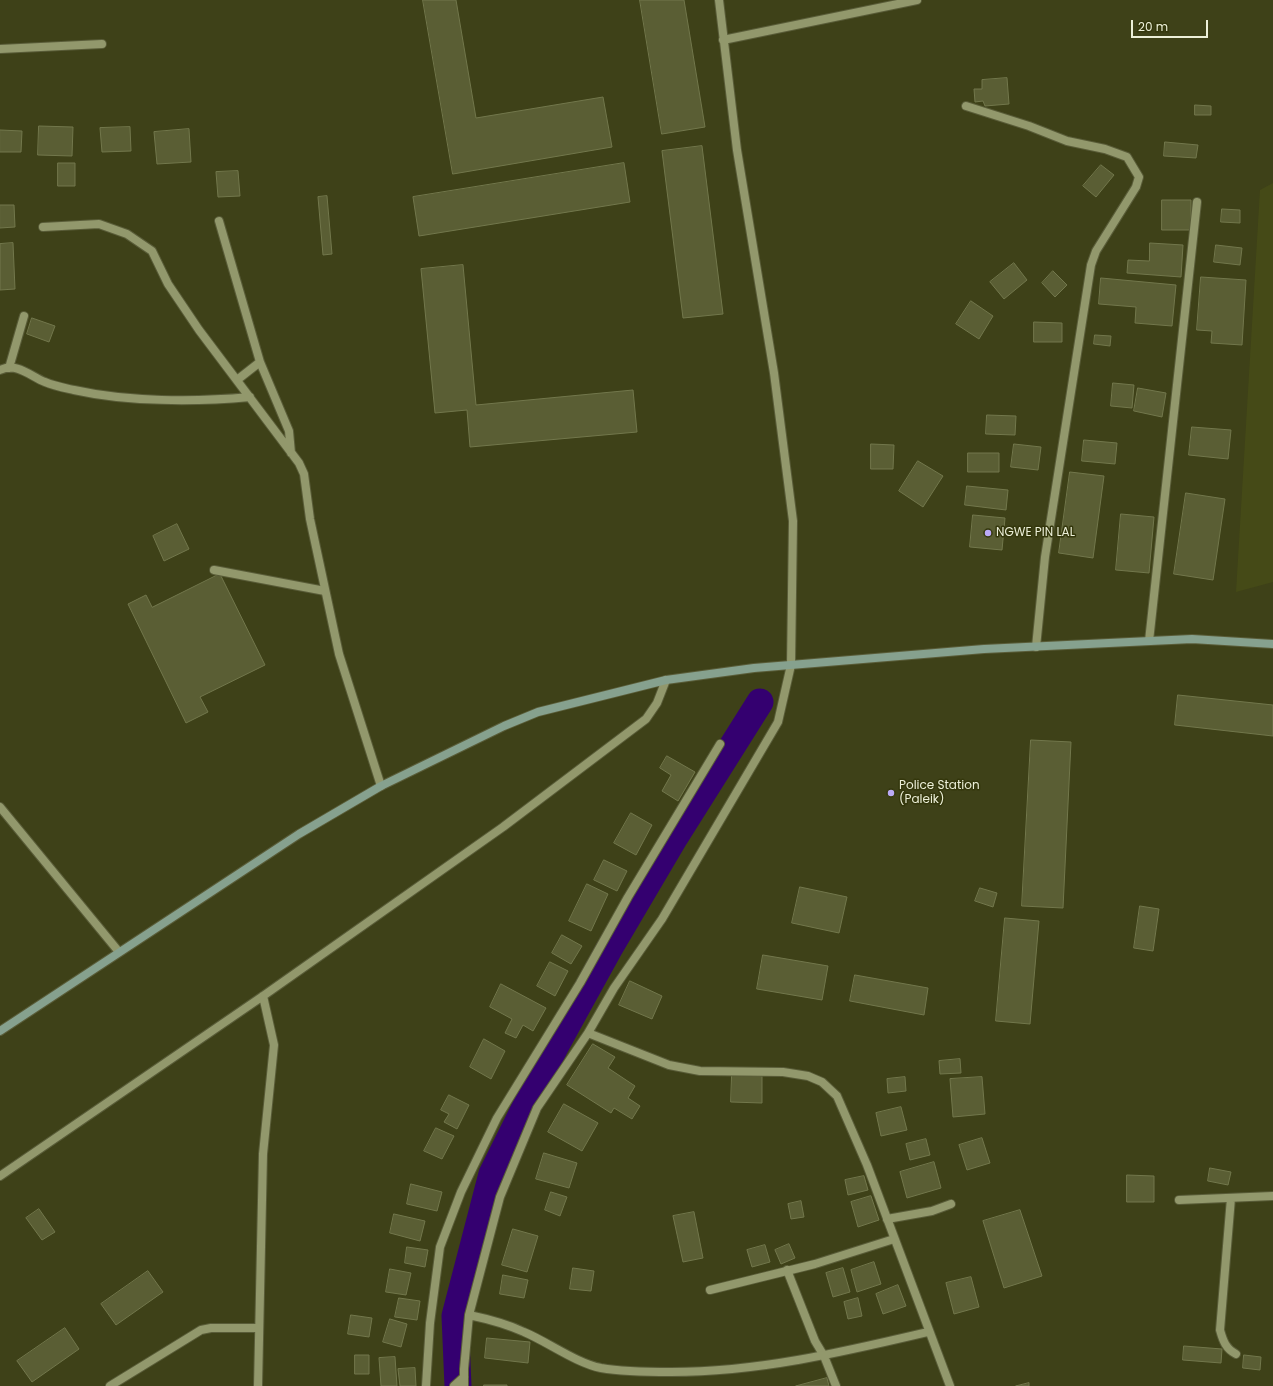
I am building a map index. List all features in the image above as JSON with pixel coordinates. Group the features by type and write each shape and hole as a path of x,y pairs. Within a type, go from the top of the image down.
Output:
{"street":[{"path":"464,1386 469,1315 500,1197 537,1108 588,1034 614,988 662,919 778,722 791,665 793,522 774,374 737,150 719,0"},
{"path":"724,40 917,0"},
{"path":"0,48 102,44"},
{"path":"966,106 1029,126 1067,141 1105,149 1127,158 1139,177 1136,187 1096,251 1091,265 1045,557 1036,646"},
{"path":"1149,641 1197,202"},
{"path":"219,221 260,362 289,431 291,453"},
{"path":"43,227 99,224 127,234 152,251 168,284 199,330 291,453 304,474 310,519 339,654 381,786"},
{"path":"24,316 3,368 16,368 45,382 74,390 97,393 173,400 208,401 250,397"},
{"path":"237,380 260,362"},
{"path":"214,570 325,591"},
{"path":"0,1030 299,834 381,786 504,726 538,712 666,680 754,668 1036,646 1192,639 1273,644"},
{"path":"0,1176 263,996 503,827 646,719 657,703 666,680"},
{"path":"426,1386 430,1323 440,1247 461,1192 497,1118 580,983 628,897 720,744"},
{"path":"0,807 120,952"},
{"path":"258,1386 258,1328 263,1154 274,1045 263,996"},
{"path":"588,1034 669,1065 700,1071 783,1072 808,1076 822,1082 837,1096 867,1165 928,1332 950,1386"},
{"path":"1179,1200 1273,1196"},
{"path":"1231,1198 1220,1330 1229,1351 1236,1354"},
{"path":"887,1219 932,1211 951,1204"},
{"path":"710,1290 787,1270 894,1239"},
{"path":"787,1270 815,1340 824,1356 836,1386"},
{"path":"469,1315 497,1321 525,1332 554,1348 600,1368 652,1372 702,1372 755,1367 824,1356 928,1332"},
{"path":"110,1386 201,1330 211,1328 258,1328"},
{"path":"454,1386 464,1377"}],"shaded area":[{"path":"1273,183 1273,582 1236,592 1260,190"}],"building":[{"path":"423,0 456,0 476,118 603,97 612,147 453,174"},
{"path":"640,0 684,0 705,127 662,134"},
{"path":"1007,78 1009,104 985,106 983,101 975,102 974,89 982,89 982,80"},
{"path":"1195,105 1211,106 1211,115 1195,115"},
{"path":"39,126 73,127 72,156 38,155"},
{"path":"130,127 131,151 102,152 100,128"},
{"path":"189,129 191,162 157,164 154,132"},
{"path":"0,130 22,131 21,152 0,152"},
{"path":"1165,142 1198,145 1196,158 1164,156"},
{"path":"702,146 723,314 683,318 662,151"},
{"path":"58,163 75,163 75,186 58,186"},
{"path":"624,163 630,202 419,236 413,197"},
{"path":"1101,165 1114,175 1096,197 1083,186"},
{"path":"238,171 240,196 218,197 216,172"},
{"path":"327,196 332,254 323,255 318,197"},
{"path":"1162,200 1191,200 1191,230 1162,230"},
{"path":"0,205 14,205 15,227 0,228"},
{"path":"1222,209 1240,210 1240,223 1221,222"},
{"path":"13,243 15,289 0,290 0,244"},
{"path":"1150,243 1183,245 1181,277 1127,273 1128,260 1149,261"},
{"path":"1216,245 1242,248 1240,265 1214,262"},
{"path":"1014,263 1027,280 1004,299 990,282"},
{"path":"463,265 476,405 633,390 637,432 470,447 467,410 435,413 421,269"},
{"path":"1053,271 1067,285 1055,297 1042,283"},
{"path":"1201,277 1246,280 1242,345 1211,343 1212,331 1197,330"},
{"path":"1101,278 1176,285 1172,326 1135,323 1136,307 1099,304"},
{"path":"971,301 993,316 979,339 956,324"},
{"path":"32,318 55,326 49,342 27,334"},
{"path":"1034,322 1062,323 1062,342 1034,342"},
{"path":"1095,335 1111,336 1110,346 1094,344"},
{"path":"1113,383 1134,385 1132,408 1111,406"},
{"path":"1138,388 1166,393 1162,417 1134,411"},
{"path":"987,415 1016,416 1015,435 986,434"},
{"path":"1192,427 1231,430 1228,459 1189,455"},
{"path":"1084,440 1117,443 1115,464 1082,461"},
{"path":"871,444 894,445 893,469 871,469"},
{"path":"1014,444 1041,447 1038,470 1011,467"},
{"path":"968,453 999,453 999,472 968,472"},
{"path":"918,461 943,476 923,507 899,491"},
{"path":"1070,472 1104,476 1093,558 1059,553"},
{"path":"967,486 1008,490 1006,510 965,505"},
{"path":"1186,493 1225,499 1213,580 1174,574"},
{"path":"1121,514 1154,517 1149,573 1116,570"},
{"path":"973,515 1005,518 1002,550 970,547"},
{"path":"177,524 189,549 164,561 153,536"},
{"path":"220,574 265,665 200,697 208,712 186,723 128,604 146,595 152,607"},
{"path":"1178,695 1273,705 1273,736 1175,725"},
{"path":"1031,740 1071,742 1063,908 1022,906"},
{"path":"667,756 695,772 678,801 662,791 671,775 660,768"},
{"path":"631,813 652,825 636,855 614,843"},
{"path":"604,860 627,871 617,891 594,880"},
{"path":"587,884 608,894 591,931 569,921"},
{"path":"800,887 847,897 839,933 792,923"},
{"path":"980,888 997,893 993,907 975,901"},
{"path":"1140,906 1159,909 1153,951 1134,948"},
{"path":"1005,918 1039,921 1030,1024 996,1021"},
{"path":"562,935 582,946 571,964 552,953"},
{"path":"763,955 828,966 822,1000 757,989"},
{"path":"550,962 568,971 555,996 537,986"},
{"path":"855,975 928,988 924,1015 850,1001"},
{"path":"630,981 662,996 652,1019 619,1005"},
{"path":"501,984 546,1008 533,1031 523,1025 516,1038 505,1033 512,1019 490,1007"},
{"path":"484,1039 505,1051 491,1079 470,1067"},
{"path":"593,1044 615,1057 608,1068 635,1086 628,1098 640,1106 632,1119 614,1108 611,1113 567,1085"},
{"path":"960,1059 961,1073 940,1074 939,1061"},
{"path":"732,1075 762,1076 762,1103 731,1102"},
{"path":"905,1077 906,1091 888,1093 887,1079"},
{"path":"982,1077 985,1114 953,1117 950,1079"},
{"path":"449,1095 469,1105 457,1129 444,1122 449,1114 441,1110"},
{"path":"564,1104 598,1123 582,1151 548,1132"},
{"path":"901,1107 907,1130 881,1136 876,1113"},
{"path":"436,1128 454,1136 442,1159 424,1151"},
{"path":"982,1138 990,1163 967,1170 959,1145"},
{"path":"926,1139 930,1155 910,1160 906,1144"},
{"path":"544,1153 577,1163 569,1188 536,1179"},
{"path":"934,1162 941,1188 907,1198 900,1172"},
{"path":"1210,1168 1231,1172 1228,1185 1208,1181"},
{"path":"1127,1175 1154,1176 1154,1202 1127,1202"},
{"path":"864,1176 868,1190 848,1195 845,1180"},
{"path":"411,1184 442,1192 437,1211 407,1204"},
{"path":"551,1192 567,1197 560,1216 545,1210"},
{"path":"871,1196 879,1220 858,1227 851,1202"},
{"path":"801,1201 804,1217 791,1219 788,1204"},
{"path":"39,1209 55,1232 42,1240 26,1218"},
{"path":"1020,1210 1042,1276 1004,1288 983,1221"},
{"path":"694,1212 703,1258 683,1262 673,1216"},
{"path":"394,1214 425,1221 420,1241 390,1233"},
{"path":"513,1229 538,1236 527,1272 502,1265"},
{"path":"789,1244 795,1258 781,1264 775,1250"},
{"path":"765,1245 770,1262 752,1267 747,1250"},
{"path":"407,1247 428,1250 425,1267 405,1263"},
{"path":"874,1262 881,1284 857,1292 851,1270"},
{"path":"573,1268 594,1271 591,1291 570,1289"},
{"path":"843,1268 850,1292 833,1297 826,1273"},
{"path":"390,1269 411,1273 406,1295 386,1292"},
{"path":"148,1271 163,1292 116,1325 101,1304"},
{"path":"503,1275 528,1280 524,1298 500,1294"},
{"path":"971,1277 979,1307 954,1314 946,1283"},
{"path":"898,1285 906,1306 883,1314 876,1294"},
{"path":"399,1298 420,1301 417,1320 395,1317"},
{"path":"858,1298 862,1316 848,1319 844,1302"},
{"path":"351,1315 372,1318 369,1337 348,1334"},
{"path":"390,1319 407,1324 401,1347 383,1342"},
{"path":"65,1328 79,1349 32,1382 17,1361"},
{"path":"487,1338 530,1342 528,1363 485,1358"},
{"path":"1184,1346 1222,1349 1221,1363 1183,1360"},
{"path":"355,1355 369,1355 369,1374 355,1374"},
{"path":"1244,1355 1261,1357 1260,1370 1243,1368"},
{"path":"395,1357 397,1386 381,1386 379,1358"},
{"path":"415,1368 416,1386 400,1386 398,1369"},
{"path":"827,1378 829,1386 796,1386"},
{"path":"1029,1383 1029,1386 1016,1386"},
{"path":"507,1385 507,1386 484,1386"}],"waterway":[{"path":"458,1386 455,1316 492,1174 555,1047 609,949 675,837 760,702"}],"place":[{"name":"NGWE PIN LAL","path":"988,533"},
{"name":"Police Station (Paleik)","path":"891,793"}]}
